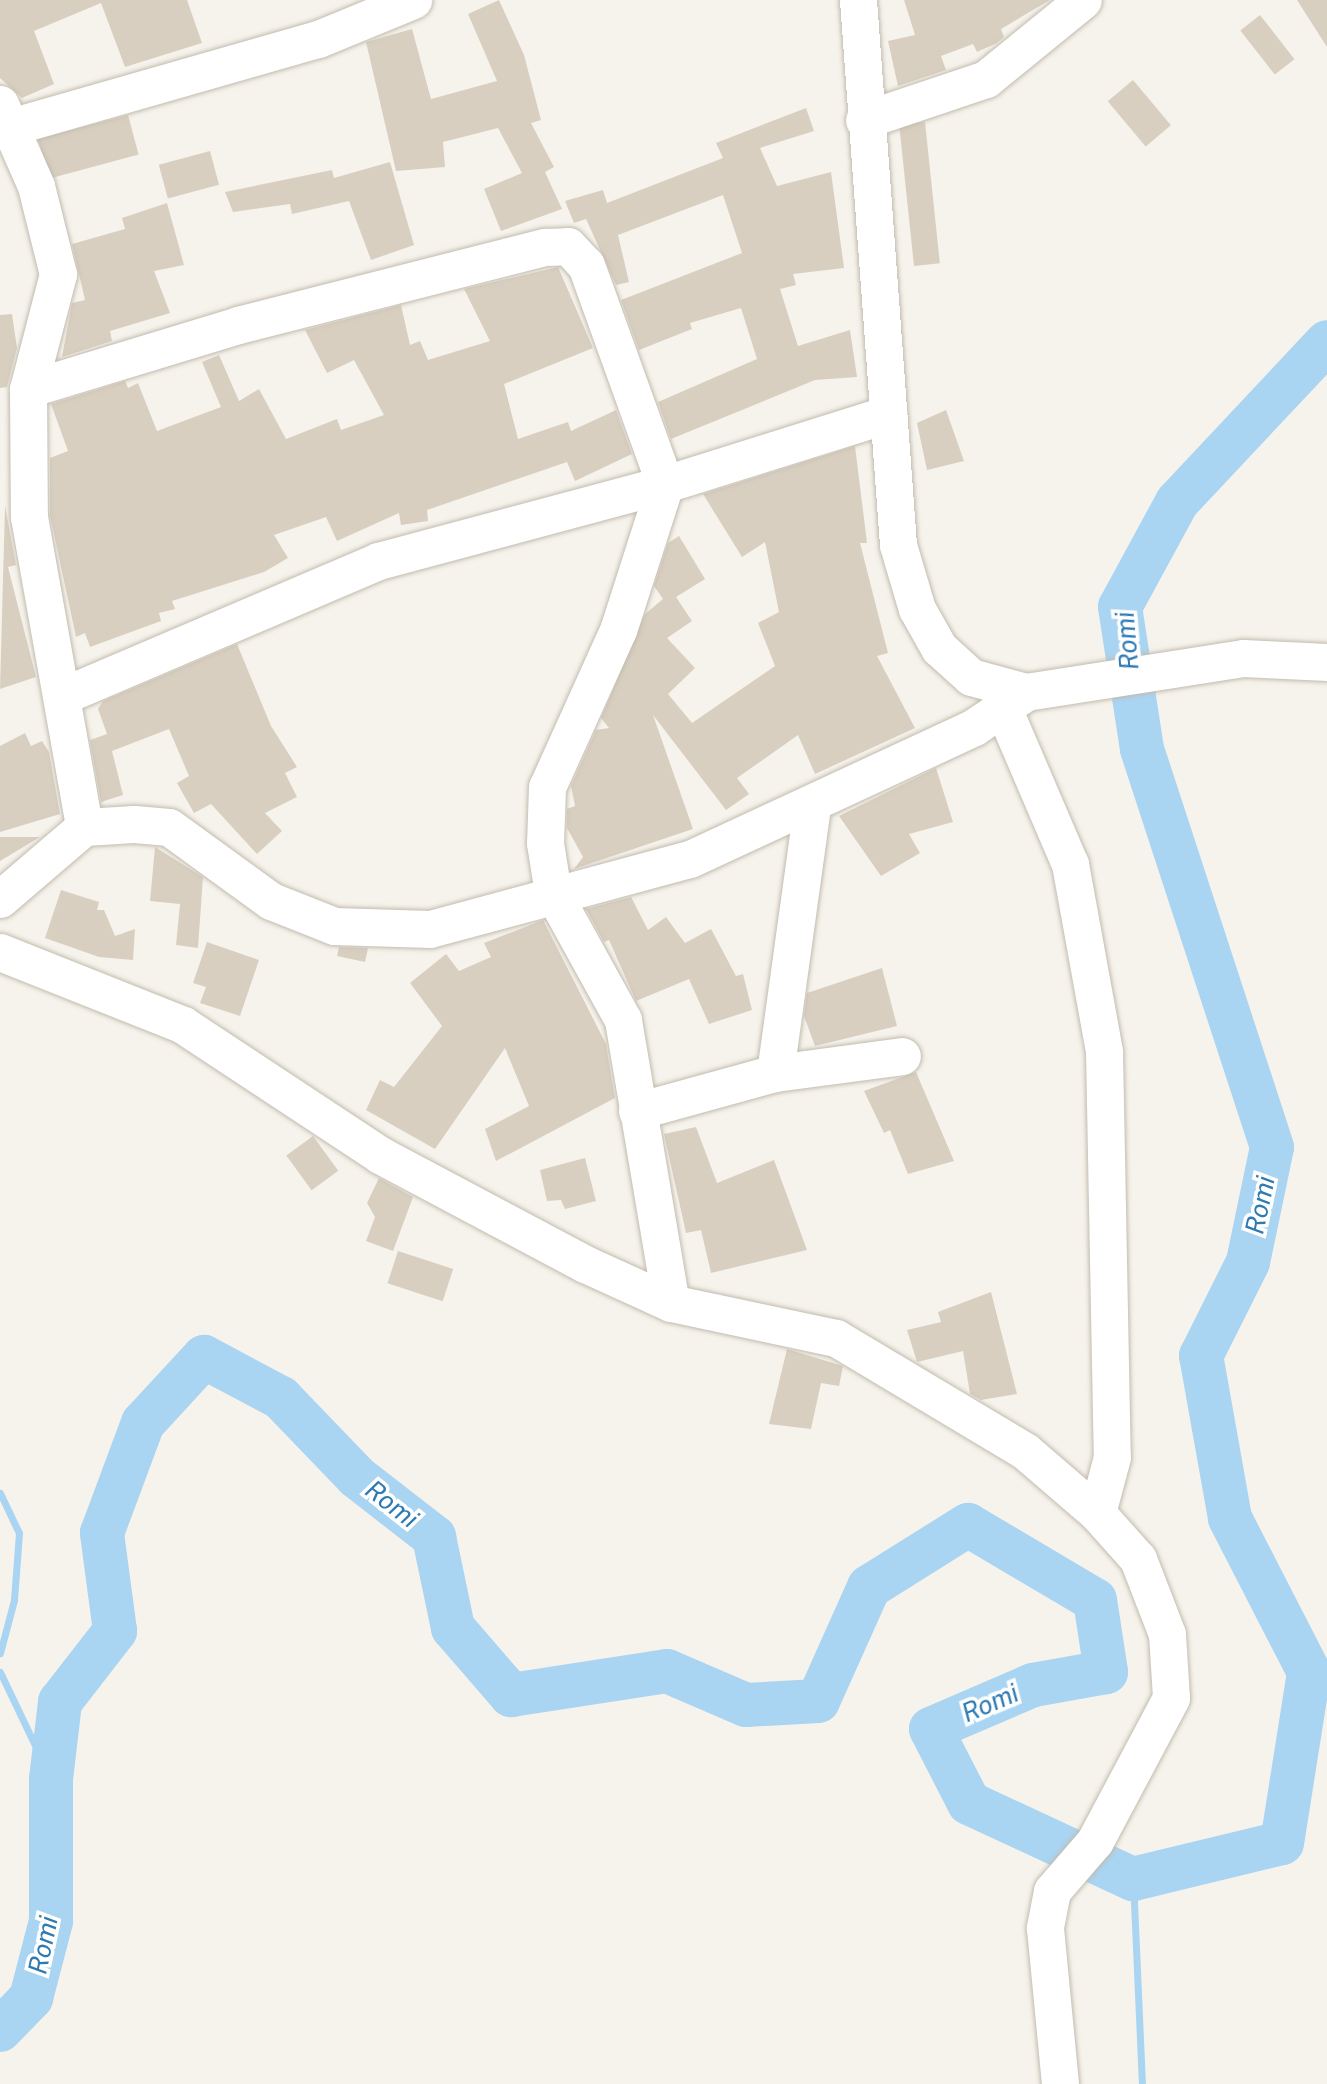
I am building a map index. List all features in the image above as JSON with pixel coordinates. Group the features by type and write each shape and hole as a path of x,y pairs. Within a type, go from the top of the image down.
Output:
{"street":[{"path":"84,827 29,517 28,389 58,274 43,209 3,120 318,39 414,0"},
{"path":"858,0 864,120 898,545 917,609 939,648 971,677 1014,700 1070,864 1104,1051 1111,1457 1097,1513"},
{"path":"864,120 986,79 1083,0"},
{"path":"28,389 238,325 568,246 586,265 665,484 618,630 547,787 553,893 623,1020 671,1303"},
{"path":"62,696 378,561 665,484 888,414"},
{"path":"0,899 84,827 169,827 271,901 334,926 430,929 553,893 690,859 812,805 1014,700 1075,680 1242,658 1327,662"},
{"path":"775,1073 812,805"},
{"path":"0,952 183,1025 380,1155 671,1303 836,1338 1024,1451 1097,1513 1138,1559 1167,1634 1172,1690 1170,1706 1096,1840 1052,1891 1045,1928 1060,2084"},
{"path":"637,1111 775,1073 902,1056"}],"building":[{"path":"0,0 187,0 202,43 125,67 101,3 34,31 54,84 22,98 0,78"},
{"path":"499,0 524,55 541,120 531,123 554,167 545,172 562,209 501,231 484,189 522,173 498,128 443,142 445,167 396,171 366,42 412,29 431,99 497,81 468,14"},
{"path":"904,0 1050,0 1001,29 1004,37 997,43 977,52 973,44 941,56 946,70 898,86 888,41 915,35"},
{"path":"1297,0 1327,0 1327,47"},
{"path":"1260,15 1294,59 1275,75 1240,30"},
{"path":"1133,80 1171,125 1146,146 1108,101"},
{"path":"806,108 814,131 760,148 777,186 831,172 844,268 793,274 796,285 780,289 798,346 850,330 857,377 815,380 671,439 658,402 757,359 741,308 690,323 692,329 639,350 621,300 742,253 723,195 618,235 629,282 616,285 586,219 574,223 565,201 603,190 607,203 723,158 716,143"},
{"path":"128,115 139,155 49,179 38,139"},
{"path":"925,122 940,263 914,266 899,125"},
{"path":"210,151 219,185 168,199 159,165"},
{"path":"390,162 414,245 371,260 349,201 292,214 290,204 233,212 225,192 332,170 334,178"},
{"path":"167,203 184,265 154,271 170,313 110,331 112,341 62,357 72,303 85,300 72,244 125,229 122,218"},
{"path":"558,267 593,348 504,384 518,439 568,422 571,431 616,410 632,454 575,481 567,462 427,510 428,521 401,525 399,513 337,541 326,517 274,535 288,558 264,572 172,601 175,609 159,613 161,621 90,647 85,633 76,637 50,515 50,458 68,451 51,404 125,381 128,388 138,383 157,431 221,407 202,362 219,355 239,401 259,389 286,439 337,419 341,430 384,415 354,360 327,373 305,330 401,305 410,345 420,341 428,360 490,341 464,289"},
{"path":"12,314 17,348 7,387 0,388 0,315"},
{"path":"946,410 964,461 927,470 917,423"},
{"path":"855,446 867,543 860,543 888,653 877,656 915,728 815,774 798,735 737,778 749,794 726,810 653,715 693,829 574,869 583,857 567,828 567,809 575,806 571,786 596,730 609,728 601,718 645,614 663,599 654,586 668,543 679,536 705,579 676,597 692,621 667,638 695,668 668,694 692,723 775,666 758,623 779,612 765,542 742,557 703,494"},
{"path":"5,506 16,565 8,567 36,677 0,689"},
{"path":"237,644 271,726 297,767 285,773 297,797 265,813 282,831 257,854 211,804 194,813 177,783 189,776 169,729 112,751 123,795 101,802 90,740 107,734 98,709 103,701"},
{"path":"25,733 31,746 42,741 49,752 60,814 0,832 0,746"},
{"path":"936,768 953,822 909,834 920,853 881,876 839,816"},
{"path":"0,837 40,837 0,861"},
{"path":"155,847 203,877 198,948 176,945 180,904 150,901"},
{"path":"61,890 99,902 97,910 104,910 115,936 135,929 133,960 99,957 45,938"},
{"path":"631,897 648,930 666,917 685,943 711,929 736,976 743,974 752,1010 709,1024 689,979 636,1001 609,940 604,942 586,909"},
{"path":"543,920 606,1044 615,1098 496,1161 485,1129 529,1106 505,1048 435,1149 366,1110 380,1080 394,1087 442,1026 410,983 446,954 459,971 491,957 484,943"},
{"path":"207,942 259,960 240,1016 200,1003 206,987 193,983"},
{"path":"339,947 368,948 365,962 337,956"},
{"path":"882,968 897,1026 815,1046 804,1016 807,993"},
{"path":"916,1072 954,1161 908,1174 890,1130 884,1133 864,1091"},
{"path":"696,1127 717,1183 774,1160 807,1250 711,1273 701,1230 686,1233 664,1134"},
{"path":"313,1136 338,1171 312,1190 286,1155"},
{"path":"585,1158 596,1201 565,1209 561,1200 547,1201 540,1170"},
{"path":"379,1178 413,1197 393,1251 366,1241 375,1217 367,1203"},
{"path":"398,1251 453,1269 443,1301 387,1283"},
{"path":"991,1292 1017,1394 981,1400 970,1394 963,1351 917,1362 907,1330 941,1322 938,1312"},
{"path":"787,1349 843,1366 839,1386 821,1383 811,1429 769,1424"}],"waterway":[{"name":"Romi","path":"0,2030 31,1998 51,1921 51,1779 60,1702 115,1631 102,1533 143,1423 204,1357 281,1398 357,1477 434,1537 453,1628 511,1695 667,1671 746,1705 818,1701 869,1587 968,1525 1095,1600 1106,1672 1033,1685 931,1729 969,1803 1133,1879 1282,1843 1309,1672 1230,1518 1201,1356 1248,1262 1272,1147 1142,749 1120,607 1177,502 1327,342"},
{"path":"0,1493 19,1533 14,1600 0,1653"},
{"path":"0,1672 51,1779"},
{"path":"1133,1879 1142,2084"}]}
